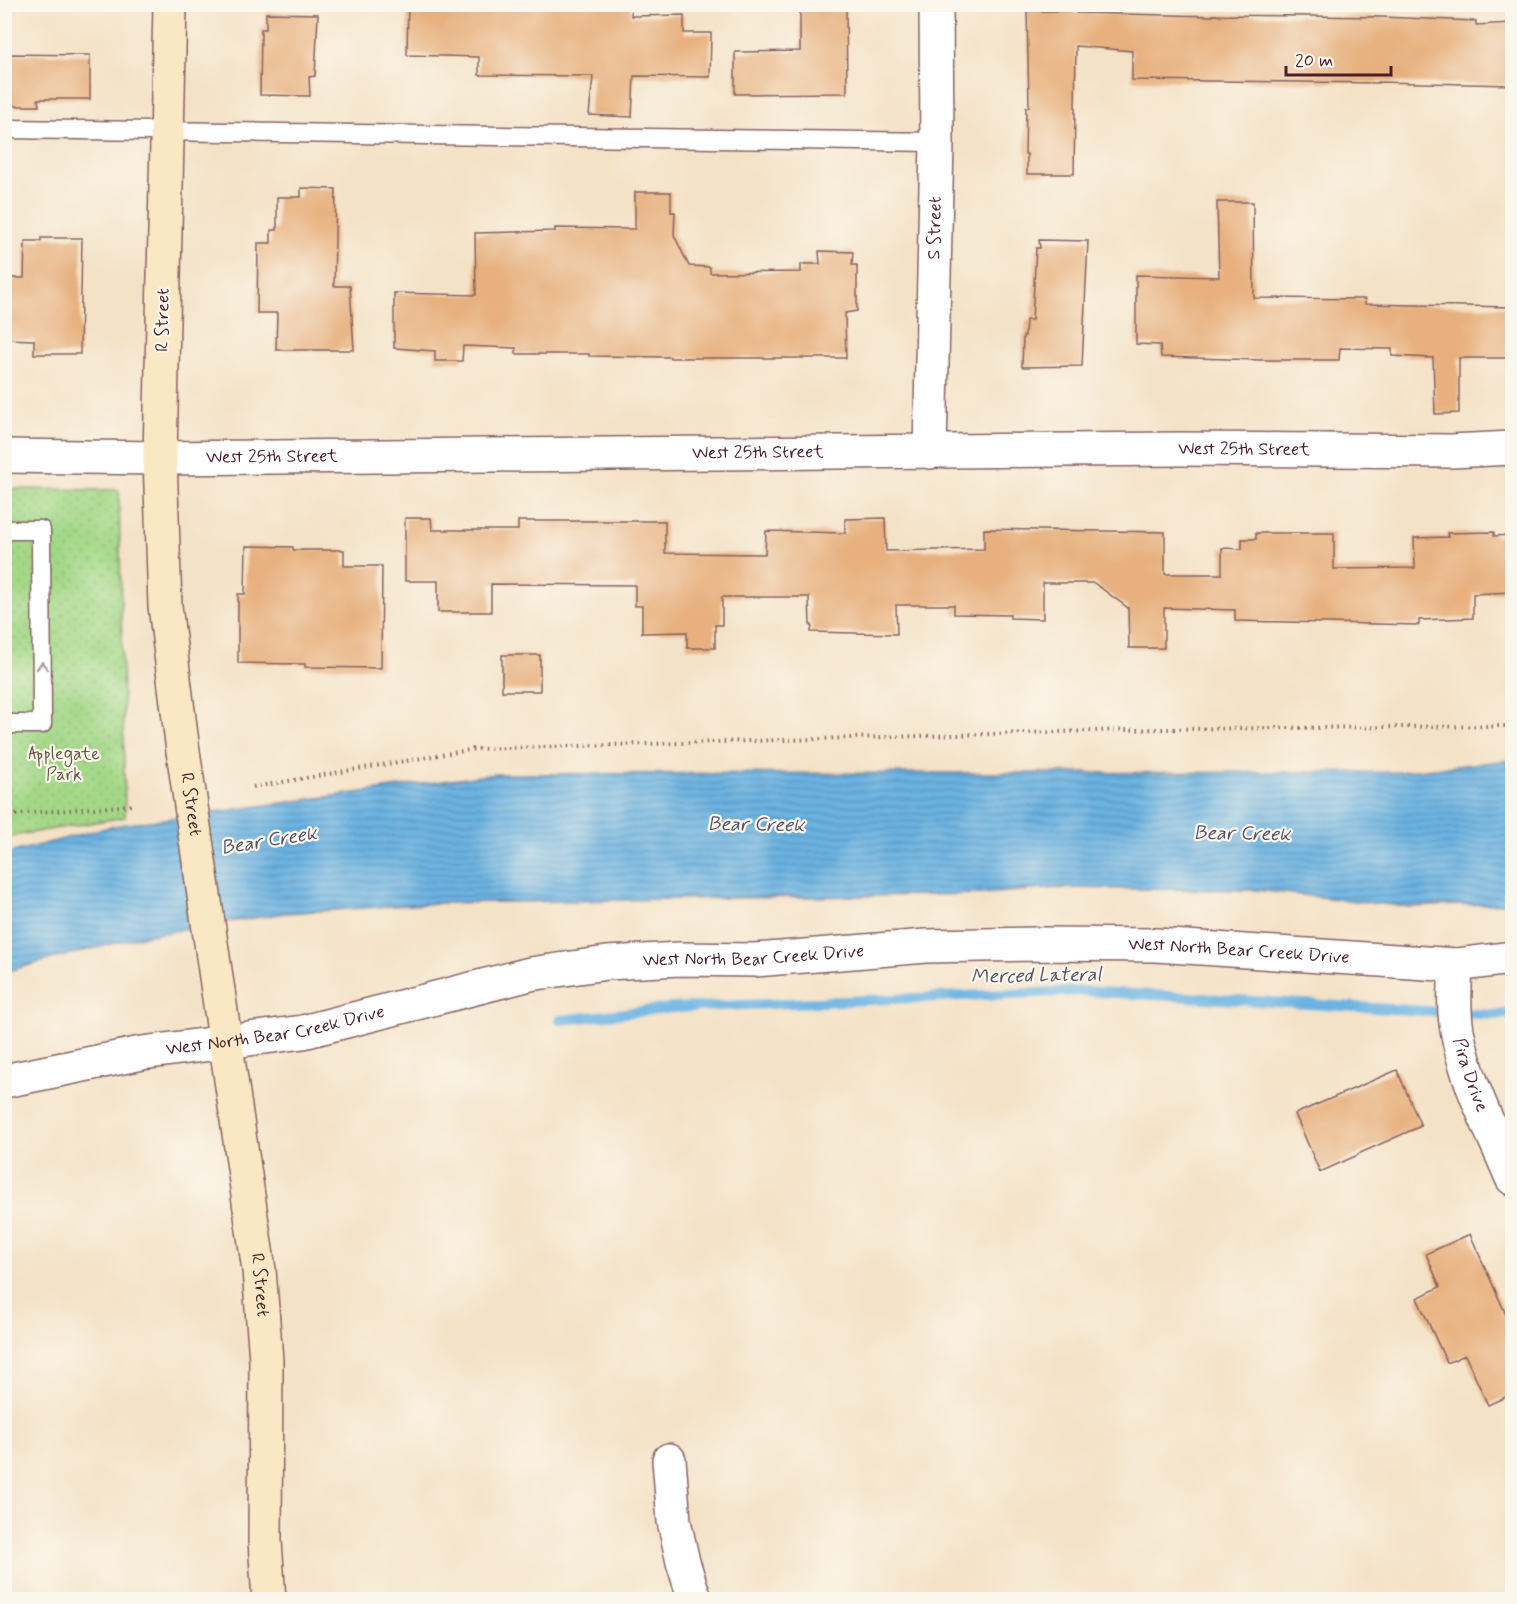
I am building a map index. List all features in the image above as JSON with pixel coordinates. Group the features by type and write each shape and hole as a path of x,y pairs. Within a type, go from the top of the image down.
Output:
{"street":[{"name":"R Street","path":"170,4 160,458 165,606 183,751 259,1270 266,1360 265,1541 269,1599"},
{"name":"S Street","path":"930,452 937,142 936,4"},
{"name":"West 25th Street","path":"4,456 160,458 1179,449 1451,451 1512,448"},
{"name":"West North Bear Creek Drive","path":"4,1081 142,1053 303,1032 530,974 607,963 679,959 755,960 926,946 1156,945 1455,980 1512,958"},
{"name":"Pira Drive","path":"1455,980 1457,1030 1470,1079 1512,1178"},
{"path":"669,1460 674,1521 683,1562 695,1599"}],"lane":[{"path":"4,129 937,142"},
{"path":"4,531 40,530 42,724 4,724"}],"path":[{"path":"253,787 475,749 1161,729 1512,726"},
{"path":"4,817 27,813 135,805"}],"green space":[{"name":"Applegate Park","path":"5,489 119,490 125,817 5,837"}],"water":[{"name":"Bear Creek","path":"1512,760 1511,903 1410,907 1257,890 1057,888 980,894 442,903 285,913 142,936 5,972 5,854 113,826 495,774 1398,772"}],"building":[{"path":"408,4 631,4 631,16 684,15 684,33 711,33 710,77 634,76 632,117 589,115 593,76 479,75 479,57 407,55"},
{"path":"800,7 846,7 847,93 735,94 735,52 800,51"},
{"path":"1027,11 1213,16 1381,17 1476,21 1476,25 1512,23 1512,85 1132,80 1132,51 1076,46 1074,174 1027,174 1026,107 1029,107"},
{"path":"266,13 318,14 315,76 309,77 310,96 260,95 261,29 266,29"},
{"path":"4,54 90,55 90,99 38,99 39,106 4,106"},
{"path":"301,188 336,189 334,286 350,286 354,350 276,350 277,313 257,313 258,243 271,243 271,230 277,230 277,197 301,197"},
{"path":"635,192 671,192 671,212 675,212 674,235 689,266 710,267 710,273 801,272 801,264 820,264 819,251 853,252 852,265 857,265 857,311 845,313 846,358 670,358 589,356 589,354 516,354 516,348 463,346 462,361 435,361 435,351 394,348 394,293 476,295 475,233 555,231 555,228 635,229"},
{"path":"1217,202 1253,202 1254,298 1365,299 1365,304 1512,307 1512,358 1459,358 1459,413 1435,414 1433,358 1392,356 1392,349 1340,348 1339,360 1161,357 1160,345 1136,344 1136,275 1219,277"},
{"path":"41,238 82,238 80,354 34,354 34,340 4,339 4,278 24,278 25,241 41,241"},
{"path":"1039,240 1088,241 1082,366 1022,367 1026,320 1032,320 1036,248 1040,248"},
{"path":"405,518 431,518 432,530 518,530 518,521 665,521 665,553 765,554 766,531 845,533 845,519 885,518 886,551 984,549 984,529 1165,532 1165,574 1222,574 1222,548 1242,549 1242,539 1256,539 1256,533 1334,533 1334,569 1415,568 1414,538 1448,537 1447,533 1494,532 1494,536 1512,535 1512,592 1473,594 1473,618 1419,620 1419,625 1235,621 1235,610 1164,608 1164,648 1129,648 1128,608 1094,583 1043,583 1043,619 1010,618 1010,615 954,614 954,605 896,605 897,634 811,632 809,597 722,597 722,625 715,625 715,648 687,648 687,632 642,633 642,606 635,606 635,585 491,584 491,612 438,612 438,581 405,581"},
{"path":"246,546 293,547 293,550 344,550 344,566 382,566 381,668 238,663 238,594 245,594"},
{"path":"502,655 540,655 540,691 502,691"},
{"path":"1397,1070 1421,1126 1320,1172 1295,1114"},
{"path":"1470,1234 1512,1328 1512,1394 1488,1405 1465,1355 1447,1363 1417,1298 1440,1287 1426,1254"}],"waterway":[{"name":"Merced Lateral","path":"560,1020 672,1008 1082,991 1497,1015 1512,1013"}]}
